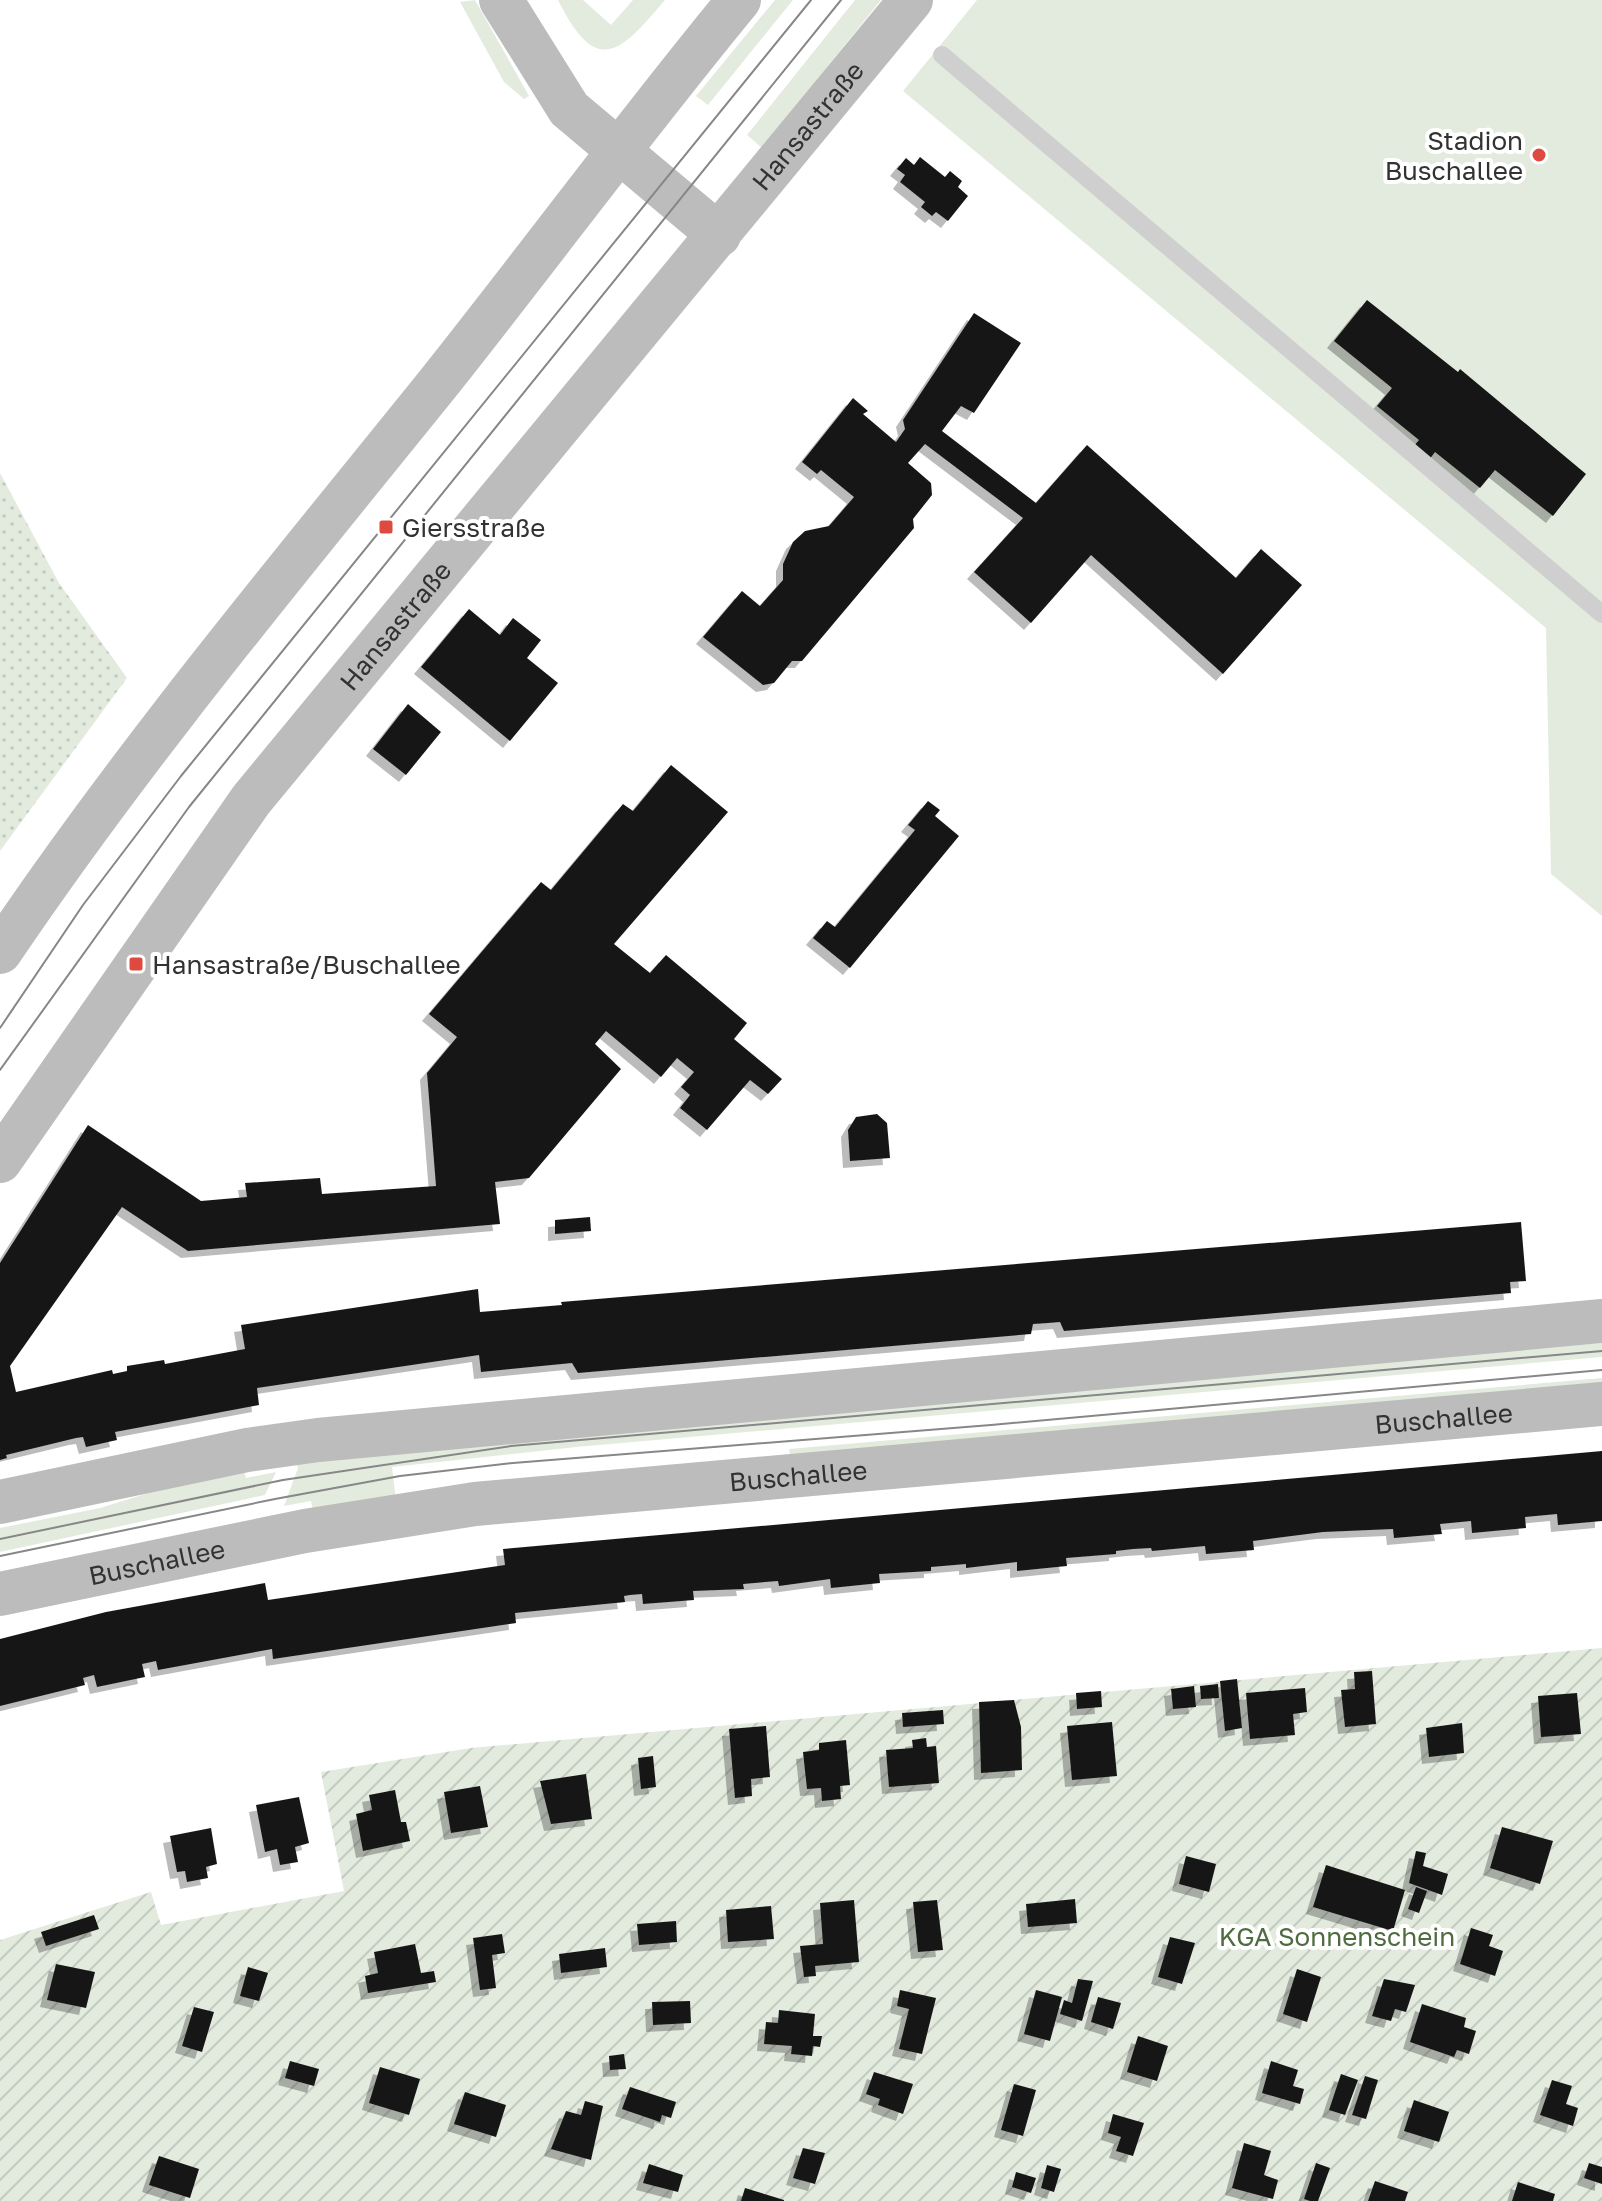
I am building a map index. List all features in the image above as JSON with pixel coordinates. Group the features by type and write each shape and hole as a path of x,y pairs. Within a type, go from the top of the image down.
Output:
{"main road":[{"path":"501,0 569,109 719,235"},
{"path":"0,952 72,846 199,680 506,298 739,0"},
{"name":"Hansastraße","path":"0,1161 251,800 911,0"},
{"path":"0,1502 247,1450 318,1440 1602,1321"},
{"name":"Buschallee","path":"0,1594 305,1531 475,1504 1602,1404"}],"lane":[{"path":"942,55 1602,614"}],"green space":[{"path":"475,0 529,96 524,99 504,82 460,2"},
{"path":"558,0 583,0 611,25 633,0 665,0 635,33 622,44 609,49 597,48 585,40"},
{"path":"775,0 793,0 708,105 696,96"},
{"path":"855,0 881,0 762,148 747,135"},
{"path":"977,0 1602,0 1602,916 1551,874 1546,628 903,91"},
{"path":"0,473 59,583 127,678 0,851"},
{"path":"1602,1343 1602,1357 576,1447 392,1467 396,1500 314,1515 311,1501 284,1506 298,1468 294,1454"},
{"path":"1602,1378 1602,1389 791,1459 789,1449"},
{"path":"242,1464 246,1478 276,1472 265,1495 0,1552 0,1528 100,1508"},
{"name":"KGA Sonnenschein","path":"1602,1648 1602,2201 0,2201 0,1940 151,1892 161,1925 344,1891 321,1772 471,1748"}],"building":[{"path":"920,157 945,177 950,171 962,181 958,187 968,196 948,221 936,212 932,216 921,207 925,202 900,182 905,175 897,169 906,158 914,165"},
{"path":"1367,300 1458,372 1460,369 1586,474 1553,516 1495,470 1480,488 1435,452 1429,460 1413,447 1419,440 1377,406 1392,388 1334,341"},
{"path":"974,313 1021,343 974,413 961,406 942,431 1036,503 1087,445 1236,578 1261,549 1302,585 1223,674 1091,555 1031,623 974,572 1023,518 925,444 908,463 931,483 932,495 913,519 914,528 802,661 792,661 774,683 763,685 703,637 742,591 760,606 783,580 783,564 793,542 805,531 829,526 854,497 821,470 817,474 802,462 853,398 868,411 863,414 896,442 905,429 903,420"},
{"path":"469,609 500,635 513,618 541,640 527,658 558,683 510,741 421,667"},
{"path":"408,704 441,732 406,775 373,749"},
{"path":"671,765 728,812 614,944 650,973 666,955 747,1023 734,1039 782,1079 768,1094 750,1080 707,1130 680,1108 690,1095 681,1087 694,1072 677,1058 661,1077 606,1031 595,1044 621,1069 529,1178 495,1182 500,1224 188,1251 122,1207 10,1366 16,1392 112,1370 113,1374 127,1371 127,1366 164,1360 165,1364 245,1349 241,1325 478,1289 480,1312 562,1305 561,1302 1521,1222 1526,1281 1510,1282 1511,1293 1064,1331 1060,1322 1033,1324 1031,1334 578,1373 572,1363 481,1372 479,1355 257,1388 259,1405 115,1432 117,1440 86,1447 83,1437 76,1438 6,1455 7,1458 0,1460 0,1263 88,1125 201,1201 247,1197 245,1183 320,1178 322,1194 436,1186 427,1073 457,1037 429,1014 541,882 551,890 623,804 633,811"},
{"path":"928,801 940,810 935,816 959,836 850,968 813,938 827,921 835,927 915,830 908,825"},
{"path":"877,1114 887,1123 890,1158 850,1161 848,1130 856,1117"},
{"path":"590,1217 591,1231 555,1234 555,1220"},
{"path":"1602,1451 1602,1521 1558,1525 1557,1514 1525,1517 1526,1528 1472,1533 1471,1521 1440,1524 1442,1534 1394,1538 1393,1529 1323,1532 1253,1541 1254,1550 1206,1554 1205,1546 1152,1551 1151,1548 1133,1549 1116,1551 1116,1554 1066,1558 1067,1566 1017,1571 1017,1562 966,1568 966,1564 931,1567 931,1571 879,1574 880,1583 831,1588 830,1579 779,1586 778,1581 743,1584 744,1589 693,1591 694,1600 643,1604 642,1594 630,1595 624,1596 625,1602 515,1613 516,1623 273,1659 272,1649 158,1670 156,1661 142,1664 145,1677 97,1687 94,1675 83,1678 85,1685 0,1706 0,1639 106,1612 265,1583 268,1600 505,1565 503,1549"},
{"path":"1372,1671 1376,1724 1345,1727 1341,1690 1355,1689 1354,1672"},
{"path":"1237,1679 1242,1728 1225,1731 1220,1681"},
{"path":"1218,1684 1219,1698 1201,1699 1200,1686"},
{"path":"1194,1686 1196,1707 1173,1709 1171,1689"},
{"path":"1305,1688 1307,1712 1293,1714 1295,1735 1250,1739 1246,1693"},
{"path":"1101,1691 1102,1707 1077,1709 1076,1693"},
{"path":"1577,1693 1581,1734 1541,1737 1538,1696"},
{"path":"1014,1700 1021,1727 1022,1770 981,1773 979,1702"},
{"path":"943,1710 944,1724 903,1727 902,1713"},
{"path":"1112,1722 1117,1776 1072,1780 1067,1726"},
{"path":"1462,1723 1464,1753 1429,1757 1426,1728"},
{"path":"766,1726 770,1777 751,1779 752,1796 735,1798 729,1729"},
{"path":"926,1738 927,1747 936,1746 939,1783 889,1787 886,1750 913,1748 912,1740"},
{"path":"846,1740 850,1785 840,1786 841,1799 822,1801 821,1788 807,1789 803,1752 819,1750 819,1743"},
{"path":"653,1756 656,1787 641,1789 638,1758"},
{"path":"586,1774 592,1819 551,1824 540,1781"},
{"path":"480,1786 488,1827 451,1833 444,1792"},
{"path":"395,1790 401,1822 406,1822 410,1841 363,1851 356,1814 372,1810 369,1795"},
{"path":"299,1797 309,1843 295,1847 298,1862 280,1865 277,1849 265,1852 256,1805"},
{"path":"1502,1827 1553,1841 1540,1884 1490,1868"},
{"path":"211,1828 217,1864 206,1867 208,1878 187,1882 185,1871 177,1872 170,1836"},
{"path":"1416,1851 1426,1853 1423,1866 1448,1874 1442,1895 1409,1883"},
{"path":"1186,1856 1216,1864 1209,1892 1179,1884"},
{"path":"1326,1865 1405,1890 1393,1931 1313,1907"},
{"path":"1416,1887 1427,1891 1419,1913 1408,1909"},
{"path":"1075,1899 1077,1923 1028,1927 1026,1904"},
{"path":"854,1900 859,1962 815,1966 816,1976 804,1977 800,1946 823,1944 820,1903"},
{"path":"937,1900 943,1950 918,1952 913,1902"},
{"path":"771,1906 774,1939 728,1942 726,1910"},
{"path":"94,1915 99,1929 46,1946 41,1932"},
{"path":"676,1921 677,1942 639,1945 637,1924"},
{"path":"1471,1928 1493,1935 1489,1946 1503,1951 1495,1976 1460,1964"},
{"path":"502,1934 505,1953 492,1955 496,1988 480,1990 473,1938"},
{"path":"1170,1937 1195,1943 1182,1984 1158,1977"},
{"path":"415,1944 421,1973 434,1971 436,1982 368,1993 365,1976 378,1973 374,1952"},
{"path":"605,1948 607,1967 561,1973 559,1954"},
{"path":"56,1964 95,1972 86,2008 47,2000"},
{"path":"248,1967 268,1973 259,2001 240,1996"},
{"path":"1297,1969 1321,1977 1307,2022 1283,2014"},
{"path":"1078,1979 1093,1981 1082,2021 1060,2014 1064,2000 1072,2003"},
{"path":"1384,1979 1415,1985 1406,2012 1395,2009 1391,2021 1372,2016"},
{"path":"900,1990 936,1998 922,2054 899,2049 909,2009 897,2006"},
{"path":"1036,1990 1062,1997 1050,2041 1024,2034"},
{"path":"1098,1997 1121,2003 1113,2029 1091,2022"},
{"path":"690,2001 691,2023 653,2025 652,2002"},
{"path":"1422,2004 1466,2018 1464,2027 1476,2031 1469,2054 1457,2050 1454,2057 1410,2042"},
{"path":"194,2007 214,2012 202,2052 182,2046"},
{"path":"779,2010 815,2014 813,2036 822,2036 820,2047 813,2046 812,2056 791,2054 792,2046 764,2044 766,2022 778,2023"},
{"path":"1138,2036 1168,2046 1157,2081 1127,2072"},
{"path":"624,2054 626,2069 610,2070 609,2056"},
{"path":"290,2061 319,2069 314,2086 285,2078"},
{"path":"1271,2061 1298,2070 1293,2086 1304,2089 1300,2104 1262,2093"},
{"path":"380,2067 420,2079 409,2115 369,2103"},
{"path":"874,2072 913,2084 903,2114 878,2105 880,2099 866,2094"},
{"path":"1341,2074 1358,2080 1345,2115 1329,2110"},
{"path":"1365,2076 1378,2080 1366,2119 1352,2115"},
{"path":"1552,2080 1572,2086 1566,2104 1578,2108 1573,2126 1540,2115"},
{"path":"1014,2084 1036,2090 1023,2136 1001,2130"},
{"path":"630,2087 676,2102 671,2118 662,2115 660,2122 622,2109"},
{"path":"465,2092 506,2105 496,2137 454,2124"},
{"path":"1414,2100 1449,2112 1439,2142 1404,2131"},
{"path":"585,2101 603,2106 591,2160 551,2149 566,2111 581,2115"},
{"path":"1113,2114 1144,2123 1133,2156 1116,2151 1121,2137 1108,2133"},
{"path":"1244,2143 1271,2151 1264,2175 1278,2180 1273,2199 1232,2188"},
{"path":"803,2148 825,2153 815,2184 793,2178"},
{"path":"159,2156 199,2169 190,2198 149,2185"},
{"path":"1316,2163 1330,2168 1318,2201 1310,2201 1304,2199"},
{"path":"1589,2163 1602,2167 1602,2184 1584,2178"},
{"path":"649,2164 683,2175 678,2192 643,2183"},
{"path":"1047,2165 1061,2169 1054,2192 1041,2188"},
{"path":"1016,2172 1036,2178 1031,2193 1012,2187"},
{"path":"1375,2181 1408,2192 1405,2201 1368,2201"},
{"path":"1518,2182 1555,2194 1553,2201 1512,2201"},
{"path":"745,2188 784,2200 784,2201 741,2201"}],"tram line":[{"path":"0,1028 83,905 181,776 811,0"},
{"path":"0,1070 189,807 841,0"},
{"path":"0,1539 283,1480 511,1446 1602,1351"},
{"path":"0,1556 400,1476 513,1463 991,1425 1602,1370"}],"place":[{"name":"Stadion Buschallee","path":"1539,155"},
{"name":"Giersstraße","path":"386,527"},
{"name":"Hansastraße/Buschallee","path":"136,964"}]}
